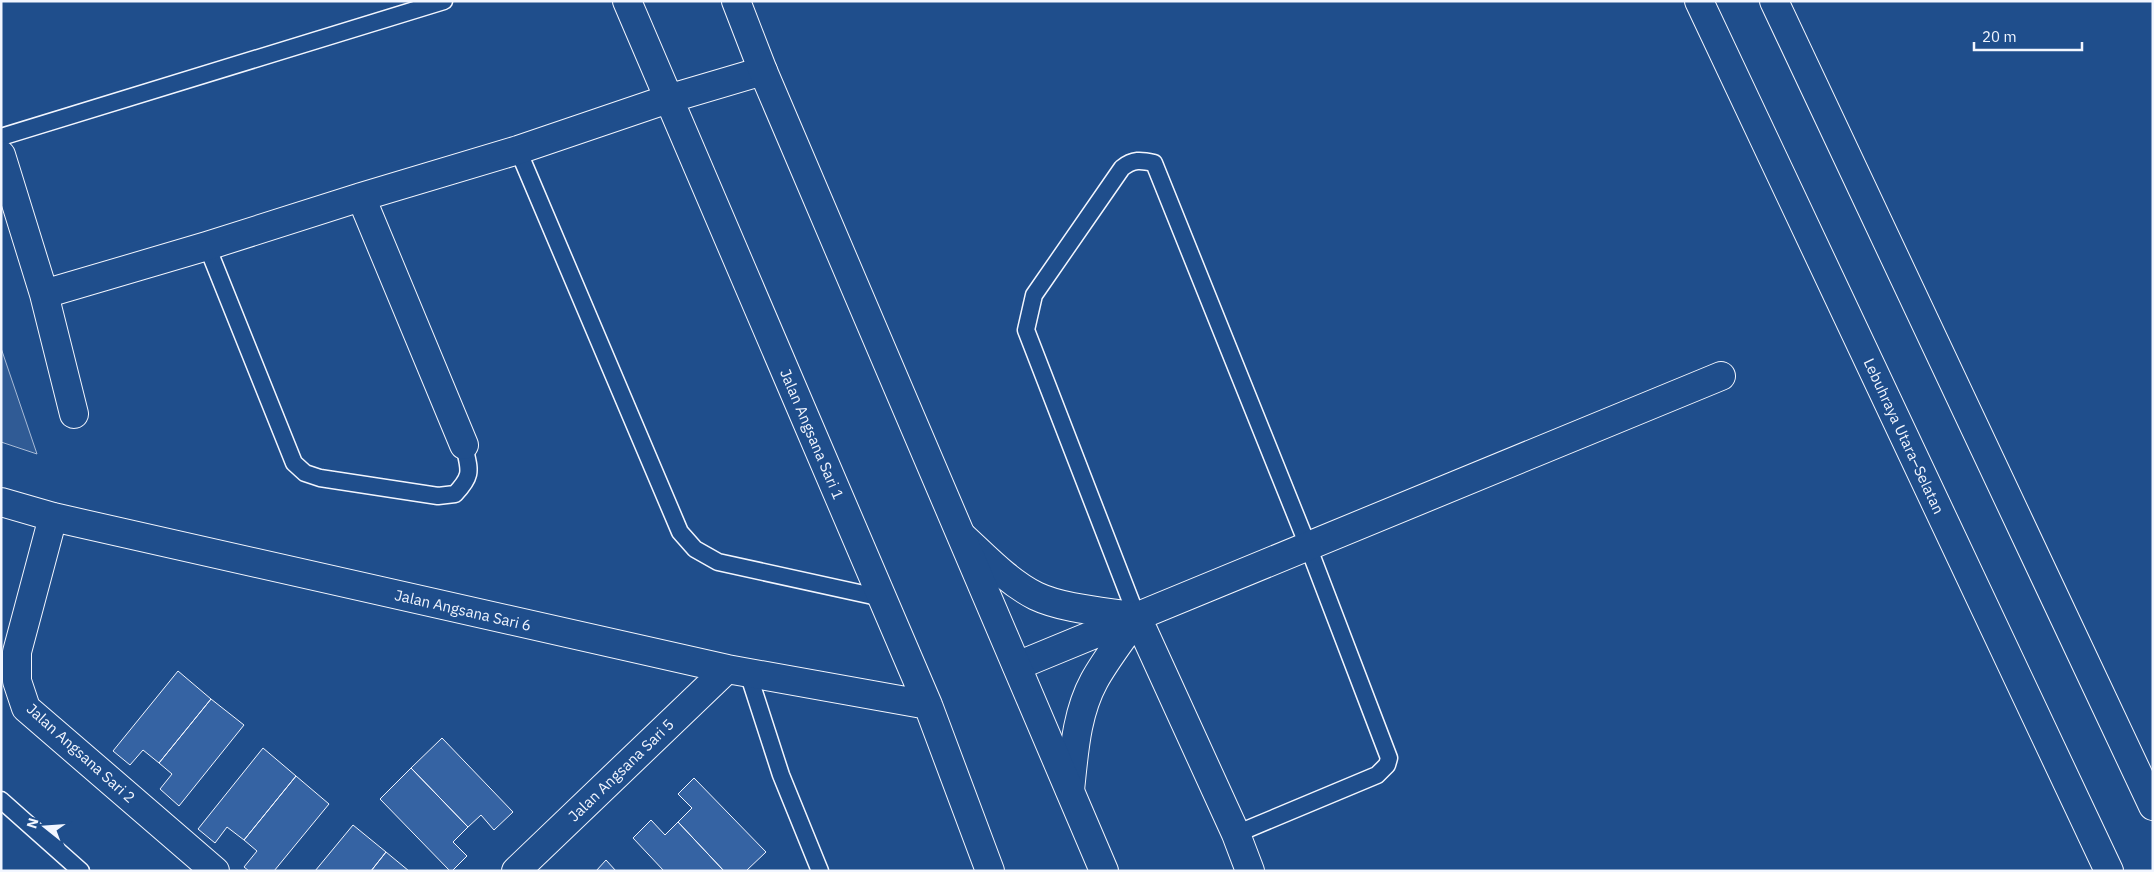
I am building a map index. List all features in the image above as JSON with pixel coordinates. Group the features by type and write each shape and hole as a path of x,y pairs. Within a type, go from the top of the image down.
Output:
{"main road":[{"name":"Jalan Angsana Sari 1","path":"626,1 928,705 990,871"},
{"path":"736,1 763,71 1104,871"},
{"name":"Lebuhraya Utara–Selatan","path":"1699,1 2109,871"},
{"path":"1774,1 2153,806"},
{"path":"44,294 518,150 668,99 763,71"},
{"path":"1,155 44,294 74,414"},
{"path":"361,197 464,445"},
{"path":"1017,666 1721,376"},
{"name":"Jalan Angsana Sari 6","path":"1,502 53,517 737,671 928,705"},
{"name":"Jalan Angsana Sari 2","path":"53,517 17,652 17,681 26,708 215,871"},
{"path":"962,536 1010,580 1037,597 1083,608 1137,617"},
{"path":"1070,790 1077,730 1086,701 1094,681 1137,617"},
{"path":"1137,617 1236,834 1250,871"},
{"name":"Jalan Angsana Sari 5","path":"516,871 737,671"}],"lane":[{"path":"1,137 444,1"},
{"path":"518,150 680,532 695,549 718,562 882,598"},
{"path":"1137,617 1026,330 1034,294 1122,168 1129,162 1140,160 1154,163 1308,546 1389,758 1387,765 1377,775 1236,834"},
{"path":"207,246 294,463 305,473 320,478 438,496 455,494 466,483 469,473 464,445"},
{"path":"737,671 782,775 820,871"},
{"path":"1,800 81,871"}],"shaded area":[{"path":"1,348 37,454 1,442"}],"building":[{"path":"178,671 211,699 159,763 143,750 130,765 113,751"},
{"path":"211,699 244,725 179,806 160,789 172,774 159,763"},
{"path":"442,738 513,812 494,830 481,815 468,827 411,768"},
{"path":"263,748 296,776 244,840 227,827 215,843 198,829"},
{"path":"411,768 468,827 453,842 467,856 452,871 380,799"},
{"path":"296,776 329,804 274,871 249,871 244,867 257,851 244,840"},
{"path":"694,778 766,852 746,871 724,871 678,822 692,808 678,794"},
{"path":"651,820 665,835 678,822 724,871 664,871 633,838"},
{"path":"353,825 386,852 371,871 315,871"},
{"path":"386,852 409,871 371,871"},
{"path":"606,860 616,871 596,871"}]}
